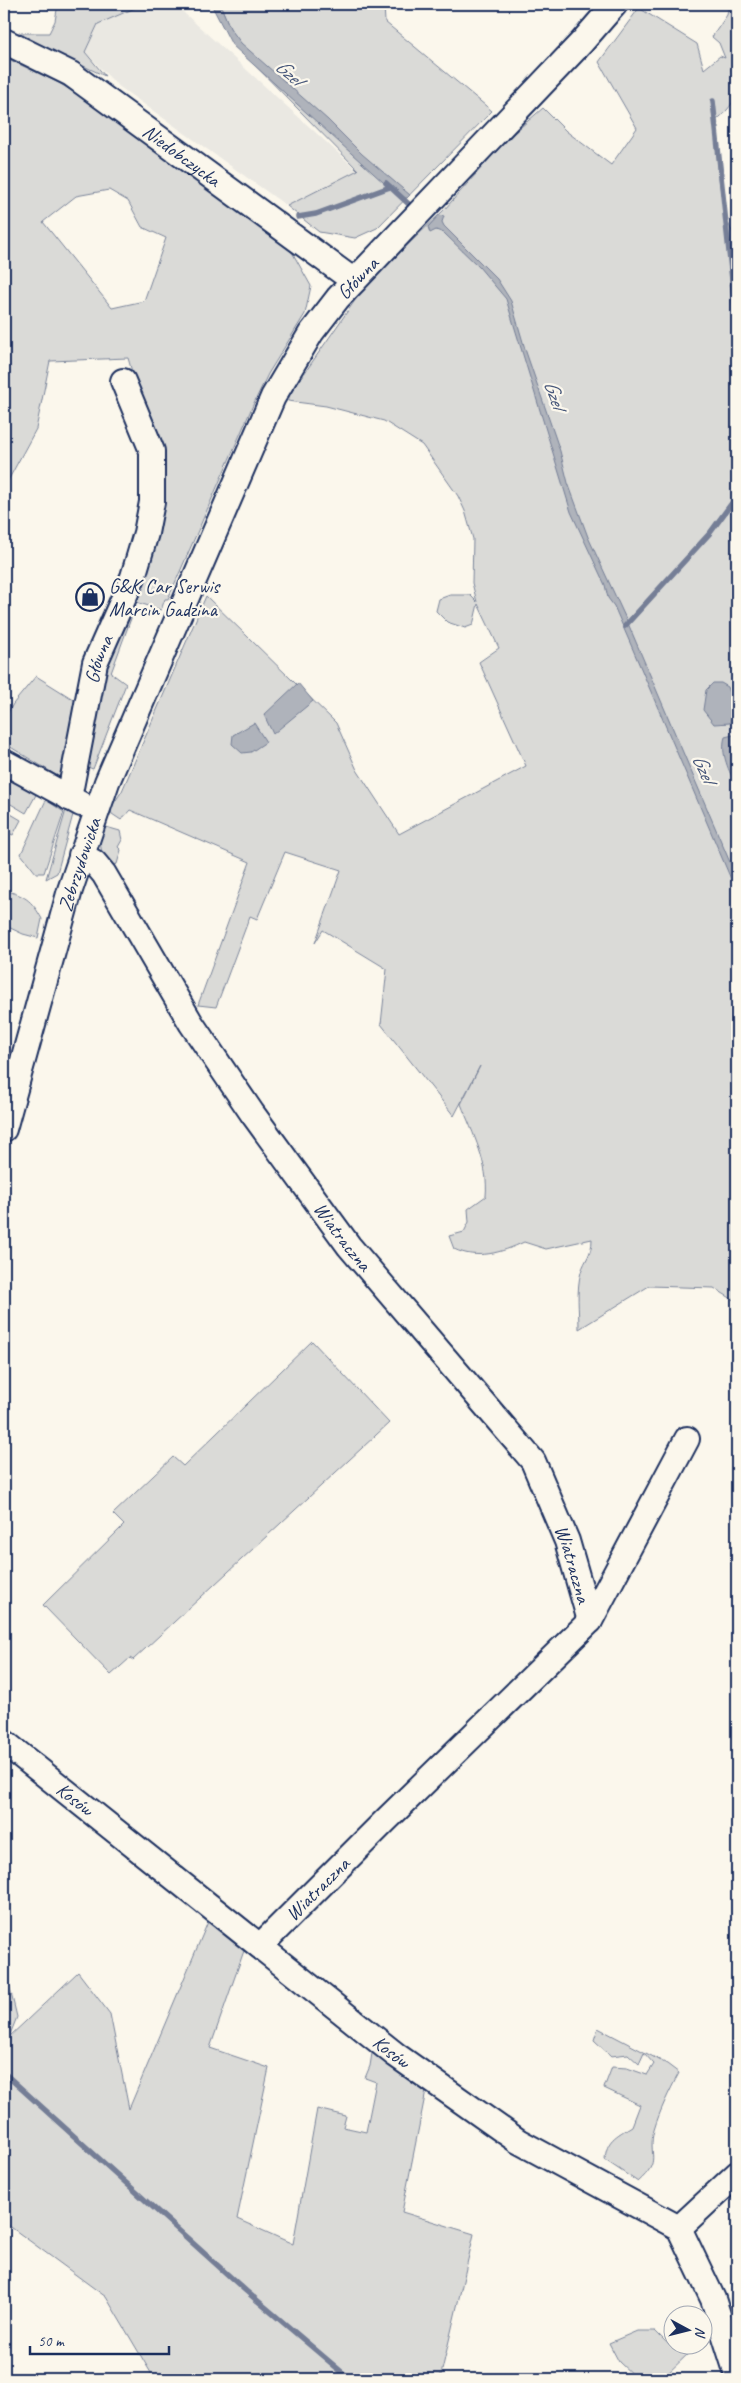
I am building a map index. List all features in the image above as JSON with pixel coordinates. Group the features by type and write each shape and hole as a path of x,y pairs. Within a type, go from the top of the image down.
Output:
{"street":[{"name":"Główna","path":"180,608 273,397 311,333 354,281 582,42 615,4"},
{"name":"Niedobczycka","path":"4,41 71,74 354,281"},
{"name":"Główna","path":"69,798 95,663 133,577 146,533 152,502 152,451 123,381"},
{"name":"Zebrzydowicka","path":"4,1129 81,855 96,811 180,608"},
{"path":"4,762 96,811"},
{"name":"Wiatraczna","path":"81,855 91,859 104,874 191,1022 252,1113 349,1246 533,1461 567,1541 590,1621"},
{"name":"Wiatraczna","path":"260,1946 590,1621 687,1439"},
{"name":"Kosów","path":"4,1742 396,2055 518,2141 679,2228"},
{"path":"737,2174 679,2228 713,2299 737,2374"}],"shaded area":[{"path":"58,4 137,4 135,8 98,24 85,52 105,76 13,33 49,33 55,21"},
{"path":"107,4 190,4 183,12 358,171 287,206 117,85 85,52"},
{"path":"211,4 220,4 230,28 241,43 328,120 362,154 410,195 407,198 403,198 384,183 232,45"},
{"path":"220,4 384,4 385,22 492,111 377,228 355,238 319,232 287,206 358,170 238,48"},
{"path":"729,4 737,8 737,57 731,70 737,87 734,99 728,109 715,121 722,199 730,228 737,239 737,1302 714,1288 649,1286 579,1329 579,1279 591,1249 592,1239 546,1249 524,1242 498,1252 480,1255 454,1249 449,1236 464,1232 469,1222 468,1209 486,1196 483,1161 461,1104 480,1066 454,1116 381,1024 387,969 323,930 315,943 341,870 285,852 257,919 250,916 216,1007 198,1005 250,862 130,810 121,820 112,814 110,809 122,791 206,596 336,723 357,770 399,834 526,766 479,662 499,648 478,604 473,625 465,628 447,622 436,611 439,599 450,595 470,595 477,602 472,583 473,539 465,511 458,496 422,445 384,421 326,406 288,401 290,394 365,286 444,210 507,139 543,108 566,131 611,165 637,128 599,62 639,8 697,44 704,69 720,56 725,58 719,43 712,37 727,15"},
{"path":"4,57 59,83 136,132 208,184 292,252 311,286 305,314 268,374 168,599 165,599 161,610 130,600 152,440 128,358 50,361 36,429 4,488","holes":["109,190 128,201 142,227 166,238 144,301 112,308 43,222 76,196"]},
{"path":"439,215 444,216 442,222 444,226 497,279 511,301 525,349 560,451 568,483 588,537 627,621 732,867 737,882 737,893 614,606 608,598 605,585 571,512 506,299 479,267 444,233 436,230 430,233 428,227"},
{"path":"127,603 136,605 111,673 126,684 93,769 85,766 100,662"},
{"path":"36,676 84,706 69,783 4,743 4,720 13,704"},
{"path":"298,683 313,701 273,734 264,715"},
{"path":"713,683 721,683 728,687 732,705 730,723 714,724 703,710 706,690"},
{"path":"254,723 266,742 251,752 242,753 232,744 233,735"},
{"path":"737,734 737,786 724,756 724,743 725,737"},
{"path":"4,775 37,793 26,813 4,800"},
{"path":"46,800 64,812 44,873 36,873 21,854"},
{"path":"4,810 21,820 13,835 4,831"},
{"path":"66,810 74,811 57,873 46,879"},
{"path":"106,827 120,831 122,840 118,847 121,850 117,864 109,866 100,842"},
{"path":"4,890 27,899 34,907 42,919 38,938 23,934 4,925"},
{"path":"312,1341 389,1423 133,1660 130,1658 111,1675 43,1605 124,1525 113,1514 173,1457 183,1466"},
{"path":"210,1917 246,1945 210,2048 269,2068 237,2219 293,2244 317,2109 346,2116 343,2127 366,2132 376,2082 365,2078 370,2066 373,2047 426,2091 402,2212 474,2234 440,2379 150,2379 151,2373 106,2297 4,2222 4,1963 17,2017 9,2037 78,1972 110,2014 129,2109"},
{"path":"598,2028 667,2064 679,2073 665,2101 654,2130 652,2163 646,2175 638,2182 605,2160 610,2143 632,2126 640,2105 604,2088 612,2067 627,2068 647,2075 654,2064 644,2053 639,2064 628,2054 611,2056 594,2040"},
{"path":"637,2331 655,2331 664,2340 664,2356 686,2356 664,2377 637,2379 619,2362 609,2343"}],"waterway":[{"path":"713,101 737,327"},
{"name":"Gzel","path":"386,183 414,209"},
{"path":"298,217 316,214 390,187"},
{"path":"625,626 710,533 737,496"},
{"path":"4,2073 246,2291 350,2379"}],"place":[{"name":"G&K Car Serwis Marcin Gadzina","path":"90,597"}]}
